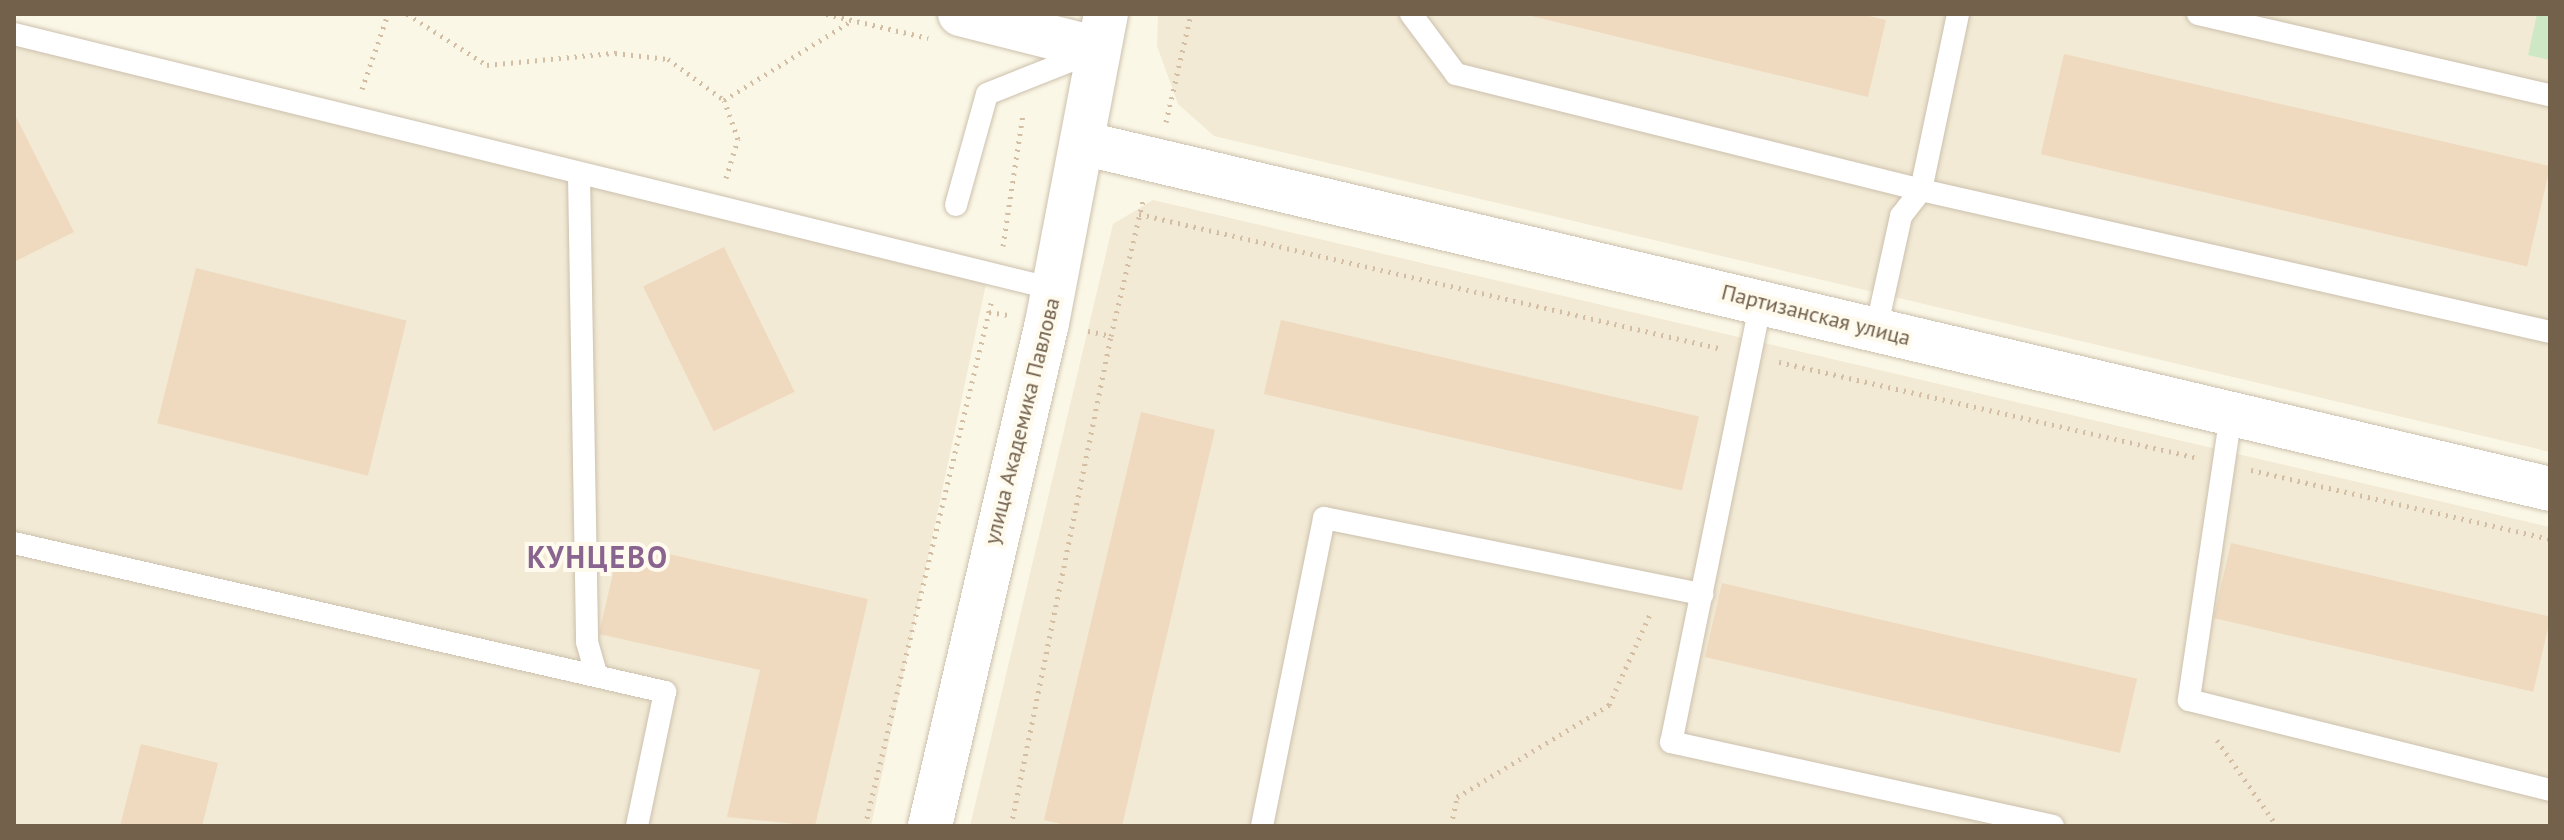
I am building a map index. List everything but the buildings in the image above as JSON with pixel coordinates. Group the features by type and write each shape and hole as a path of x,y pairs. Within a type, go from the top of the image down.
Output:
{"street":[{"path":"960,14 1102,32"},
{"name":"улица Академика Павлова","path":"930,826 1050,306 1102,32"},
{"name":"Партизанская улица","path":"1082,143 2550,489"}],"lane":[{"path":"1411,14 1456,74 1921,190 2550,332"},
{"path":"1876,330 1901,216 1921,190 1958,14"},
{"path":"2198,14 2550,95"},
{"path":"956,205 987,94 1102,32"},
{"path":"14,34 998,278 1050,306"},
{"path":"579,176 587,642 597,676"},
{"path":"1761,301 1671,742 2053,826"},
{"path":"2231,414 2189,700 2550,790"},
{"path":"1262,826 1324,518 1702,594"},
{"path":"14,543 665,692 637,826"}],"path":[{"path":"352,120 388,14"},
{"path":"407,14 487,65 615,53 668,59 724,100 738,139 716,209"},
{"path":"1011,826 1111,336 1191,14"},
{"path":"724,100 853,20"},
{"path":"865,826 998,278 1023,109"},
{"path":"1139,214 2550,539"},
{"path":"989,312 1050,306 1111,336"},
{"path":"1451,826 1457,797 1609,705 1664,586"},
{"path":"2189,700 2277,826"}],"shaded area":[{"path":"1158,14 2550,14 2550,452 1214,136 1178,104 1157,46"},
{"path":"14,42 986,284 871,826 14,826"},
{"path":"1153,200 2550,527 2550,826 970,826 1113,224"}],"green space":[{"path":"2537,14 2550,14 2550,60 2528,55"}],"district":[{"name":"КУНЦЕВО","path":"598,557"}]}
